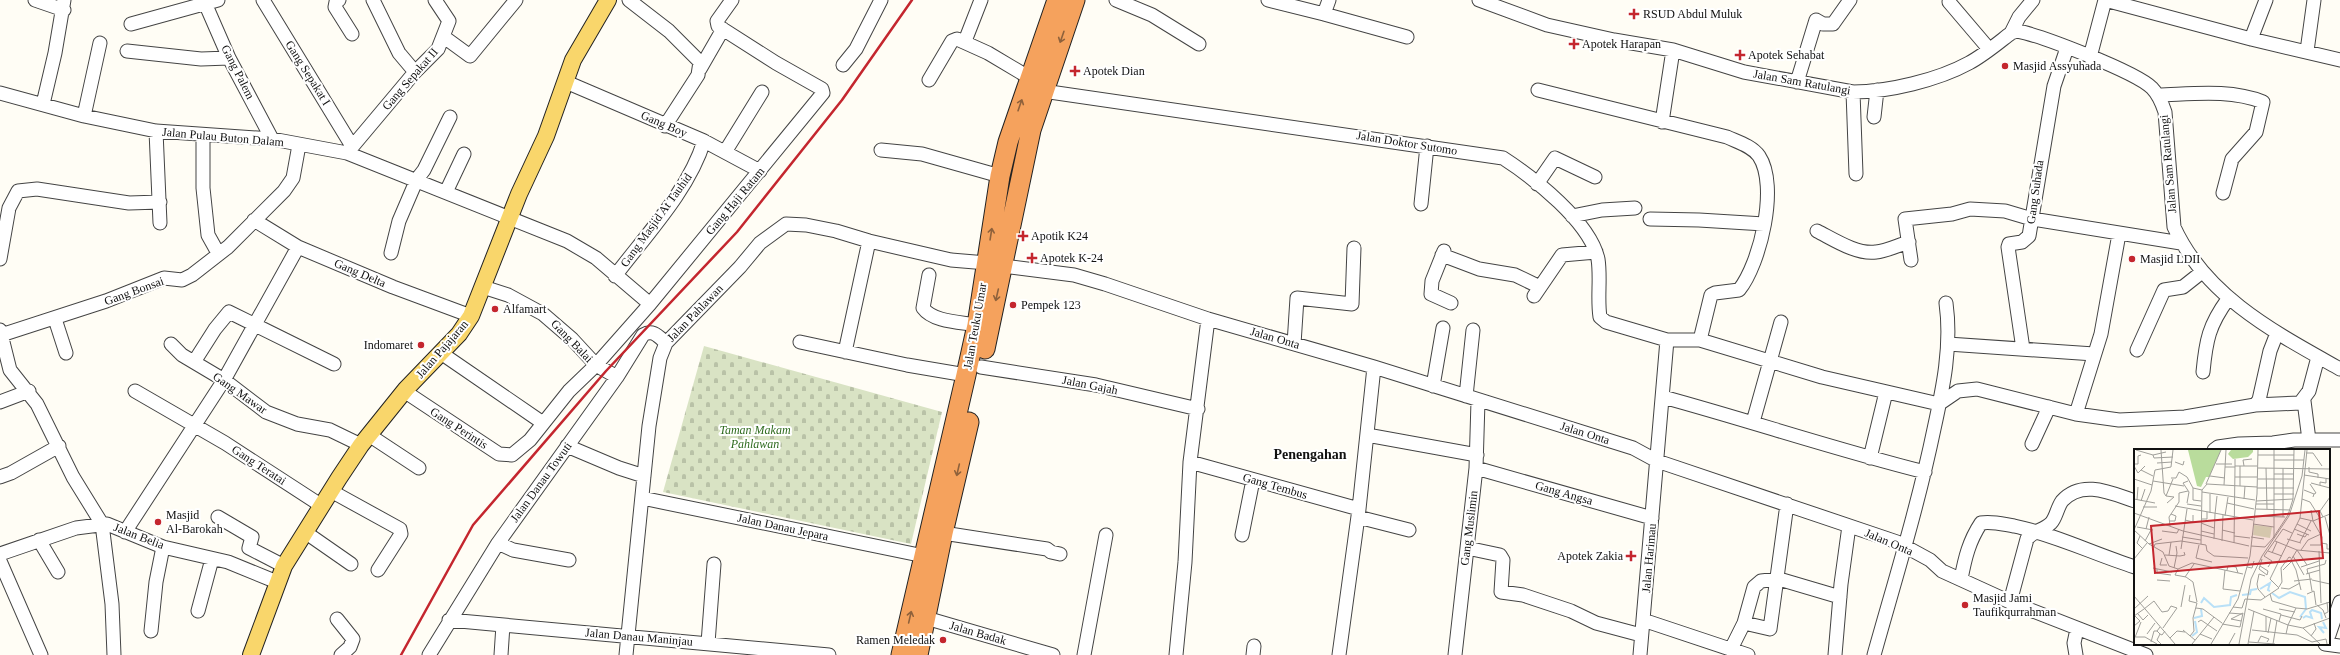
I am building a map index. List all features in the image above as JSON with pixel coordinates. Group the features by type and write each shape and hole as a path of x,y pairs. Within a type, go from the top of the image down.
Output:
{"highway":[{"name":"Jalan Teuku Umar","path":"918,655 926,618 936,531 974,371 995,264 1004,159 1030,78 1061,0"},
{"name":"Jalan Teuku Umar","path":"974,371 977,325 1044,91 1061,0"},
{"name":"Jalan Teuku Umar","path":"901,655 924,556 936,531"}],"main road":[{"name":"Jalan Pajajaran","path":"251,655 284,566 331,491 365,440 404,391 459,334 471,316 510,218 546,136 573,60 608,0"}],"street":[{"path":"35,0 64,5 43,104"},
{"name":"Gang Sepakat I","path":"263,0 350,149"},
{"path":"338,0 335,7 352,34"},
{"path":"373,0 400,53 415,72"},
{"name":"Gang Sepakat II","path":"350,149 415,72 438,49 448,25 448,17 435,0"},
{"path":"444,37 470,56 516,0"},
{"path":"629,0 647,12 696,56 700,62 700,69"},
{"path":"665,126 723,29 718,26 717,21 732,0"},
{"path":"843,65 856,49 881,0"},
{"path":"965,41 981,0"},
{"path":"1116,0 1152,15 1199,44"},
{"path":"1268,0 1407,37"},
{"path":"1324,14 1328,0"},
{"name":"Jalan Sam Ratulangi","path":"1479,0 1547,25 1614,40 1673,50 1744,72 1853,92 1877,90 1910,84 1942,74 1968,63 1989,50 2011,33 2022,32 2090,57 2142,81 2152,88 2158,95 2165,112 2174,228 2181,243 2202,272 2228,299 2277,333 2340,368"},
{"path":"1796,82 1816,20 1823,24 1833,24 1850,0"},
{"path":"2011,33 2019,17 2033,0"},
{"path":"2090,57 2105,0 2251,39 2340,60"},
{"path":"2251,39 2266,0"},
{"path":"2307,51 2314,0"},
{"path":"131,24 212,2"},
{"name":"Gang Palem","path":"212,2 229,58 272,139"},
{"path":"1949,2 1989,50"},
{"name":"Gang Haji Ratam","path":"516,453 569,391 596,365 650,304 824,92 822,89 776,64 723,29"},
{"path":"929,80 952,41 957,39 965,41 1030,78"},
{"path":"84,116 100,43"},
{"name":"Gang Suhada","path":"2023,349 2008,247 2009,244 2022,242 2029,236 2040,161 2054,86 2067,48"},
{"path":"1662,122 1673,50"},
{"path":"127,51 201,59 229,58"},
{"name":"Gang Boy","path":"566,82 665,126 704,141 760,171"},
{"path":"1538,90 1728,138 1755,152 1760,158 1768,191 1760,242 1742,287 1739,290 1715,293 1711,296 1700,340"},
{"path":"1874,117 1877,90"},
{"name":"Jalan Doktor Sutomo","path":"1044,91 1504,158 1537,184 1572,216 1594,246 1599,269 1598,304 1600,317 1614,326 1667,340"},
{"name":"Jalan Pulau Buton Dalam","path":"0,92 84,116 156,131 203,136 272,139 298,145 350,149 446,192 510,218"},
{"path":"725,152 762,92"},
{"path":"1853,92 1856,174"},
{"path":"2158,95 2201,93 2245,95 2262,102 2256,132 2232,160 2223,193"},
{"path":"391,253 398,221 417,179 424,170 450,117"},
{"path":"156,131 160,223"},
{"path":"203,136 203,188 208,235 218,253"},
{"name":"Gang Masjid At Tauhid","path":"615,276 686,182 700,155 704,141"},
{"name":"Gang Bonsai","path":"0,332 55,319 164,278 182,280 228,247 290,184 298,145"},
{"path":"1421,204 1427,146"},
{"path":"881,150 1004,159"},
{"path":"446,192 464,154"},
{"path":"1537,184 1555,158 1595,177"},
{"path":"0,259 4,207 18,191 31,189 129,203 160,202"},
{"path":"1572,216 1602,210 1635,208"},
{"path":"1911,260 1909,242 1901,218 1952,214 1970,209 2005,211 2032,219 2181,243"},
{"path":"510,218 567,241 596,258 615,276 650,304"},
{"path":"1650,219 1764,224"},
{"name":"Gang Delta","path":"254,220 298,247 394,287 471,316"},
{"name":"Jalan Pahlawan","path":"626,655 644,476 660,358 666,343 740,267 760,243 786,224 806,225 836,231 869,241 951,260 995,264"},
{"path":"1817,231 1849,246 1868,252 1889,249 1909,242"},
{"path":"2076,414 2101,334 2119,234"},
{"path":"845,352 869,241"},
{"path":"125,532 224,380 298,247"},
{"path":"1294,344 1297,298 1352,304 1354,248"},
{"path":"1451,303 1431,294 1432,281 1443,253 1479,269 1515,275 1537,292 1558,258 1564,254 1596,252"},
{"name":"Jalan Onta","path":"995,264 1074,275 1208,319 1374,367 1478,401 1633,448 1657,461 1787,504 1905,547 1930,560 1942,571 2010,602 2129,652 2146,655"},
{"path":"2137,350 2164,290 2183,287 2202,272"},
{"path":"929,275 922,308 927,313 938,318 977,325"},
{"name":"Gang Balai","path":"483,287 508,295 549,318 596,365 617,377"},
{"path":"2203,372 2208,334 2214,317 2228,299"},
{"path":"1874,655 1925,472 1939,404 1948,344 1946,303"},
{"path":"194,362 227,312 255,324 334,364"},
{"path":"55,319 66,353"},
{"path":"1176,655 1185,562 1190,462 1198,409 1208,319"},
{"path":"1753,422 1769,360 1781,322"},
{"path":"1433,386 1443,328"},
{"path":"1466,396 1473,330"},
{"path":"0,332 10,370 29,391 41,410 73,477 102,524 112,604 114,655"},
{"name":"Jalan Danau Towuti","path":"429,655 449,620 498,543 617,377 643,335 648,332 654,332 666,343"},
{"path":"2255,406 2259,400 2270,351 2277,333"},
{"path":"1667,340 1700,340 1822,377 1939,404 1958,391 1977,389 2076,414 2108,420 2178,417 2255,406 2300,403 2304,401"},
{"name":"Jalan Harimau","path":"1640,655 1667,340"},
{"name":"Jalan Gajah","path":"800,342 845,352 974,371 1091,384 1198,409"},
{"name":"Gang Mawar","path":"171,344 180,354 224,380 266,412 297,424 330,430 365,440 419,468"},
{"path":"1948,344 2094,354"},
{"path":"441,353 543,423"},
{"path":"2309,440 2304,401 2313,381 2318,357"},
{"path":"1339,655 1354,555 1354,537 1359,513 1374,367"},
{"path":"0,402 29,391"},
{"name":"Gang Teratai","path":"135,391 194,425 322,506"},
{"name":"Gang Perintis","path":"404,391 499,454 508,455 516,453"},
{"path":"1870,458 1886,392"},
{"path":"1663,397 1753,422 1870,458 1925,472"},
{"name":"Gang Muslimin","path":"1455,655 1477,462 1478,401"},
{"path":"2032,444 2049,407"},
{"name":"Gang Angsa","path":"1367,435 1477,462 1652,518"},
{"path":"2215,449 2218,447 2239,444 2309,440 2340,440"},
{"path":"0,477 11,473 59,446"},
{"path":"567,446 644,476"},
{"name":"Gang Tembus","path":"1190,462 1253,480 1409,530"},
{"path":"1242,535 1253,480"},
{"path":"2010,602 2029,536 2050,524 2063,500 2082,489 2103,491 2134,501"},
{"path":"331,491 400,529 401,534 378,570"},
{"name":"Jalan Danau Jepara","path":"642,498 924,556"},
{"path":"1744,623 1770,630 1779,579 1787,504"},
{"path":"218,517 251,536 249,548 284,566"},
{"path":"1961,579 1968,545 1980,523 1989,521 2038,531 2134,567"},
{"name":"Jalan Belia","path":"0,554 76,528 102,524 110,525 163,547 228,562 277,582"},
{"path":"1835,655 1840,597 1849,526"},
{"path":"936,531 1047,549 1051,552 1060,554"},
{"path":"305,532 351,564"},
{"path":"1084,655 1106,535"},
{"path":"39,540 58,572"},
{"path":"498,543 513,550 569,560"},
{"path":"151,631 156,582 163,547"},
{"path":"1466,548 1500,554 1503,560 1501,592 1523,595 1571,610 1596,623 1641,635"},
{"path":"198,611 212,559"},
{"path":"0,561 41,655"},
{"path":"708,643 714,564"},
{"path":"1731,649 1744,623 1754,587 1766,579 1779,579 1840,597"},
{"path":"2330,599 2340,602 2330,632"},
{"name":"Jalan Badak","path":"926,618 1053,655"},
{"path":"338,619 352,639 350,646 341,655"},
{"name":"Jalan Danau Maninjau","path":"449,620 829,655"},
{"path":"1643,620 1748,655"},
{"path":"501,655 503,625"},
{"path":"2076,655 2074,643 2077,629"},
{"path":"2330,645 2340,646"}],"green space":[{"name":"Taman Makam Pahlawan","path":"704,346 942,412 911,544 663,492"}],"railway":[{"path":"401,655 473,525 606,371 737,232 842,100 912,0"}],"place":[{"name":"RSUD Abdul Muluk","path":"1634,14"},
{"name":"Apotek Harapan","path":"1574,44"},
{"name":"Apotek Sehabat","path":"1740,55"},
{"name":"Masjid Assyuhada","path":"2005,66"},
{"name":"Apotek Dian","path":"1075,71"},
{"name":"Apotik K24","path":"1023,236"},
{"name":"Apotek K-24","path":"1032,258"},
{"name":"Masjid LDII","path":"2132,259"},
{"name":"Pempek 123","path":"1013,305"},
{"name":"Alfamart","path":"495,309"},
{"name":"Indomaret","path":"421,345"},
{"name":"Masjid Al-Barokah","path":"158,522"},
{"name":"Apotek Zakia","path":"1631,556"},
{"name":"Masjid Jami Taufikqurrahman","path":"1965,605"},
{"name":"Ramen Meledak","path":"943,640"}],"district":[{"name":"Penengahan","path":"1310,454"}]}
